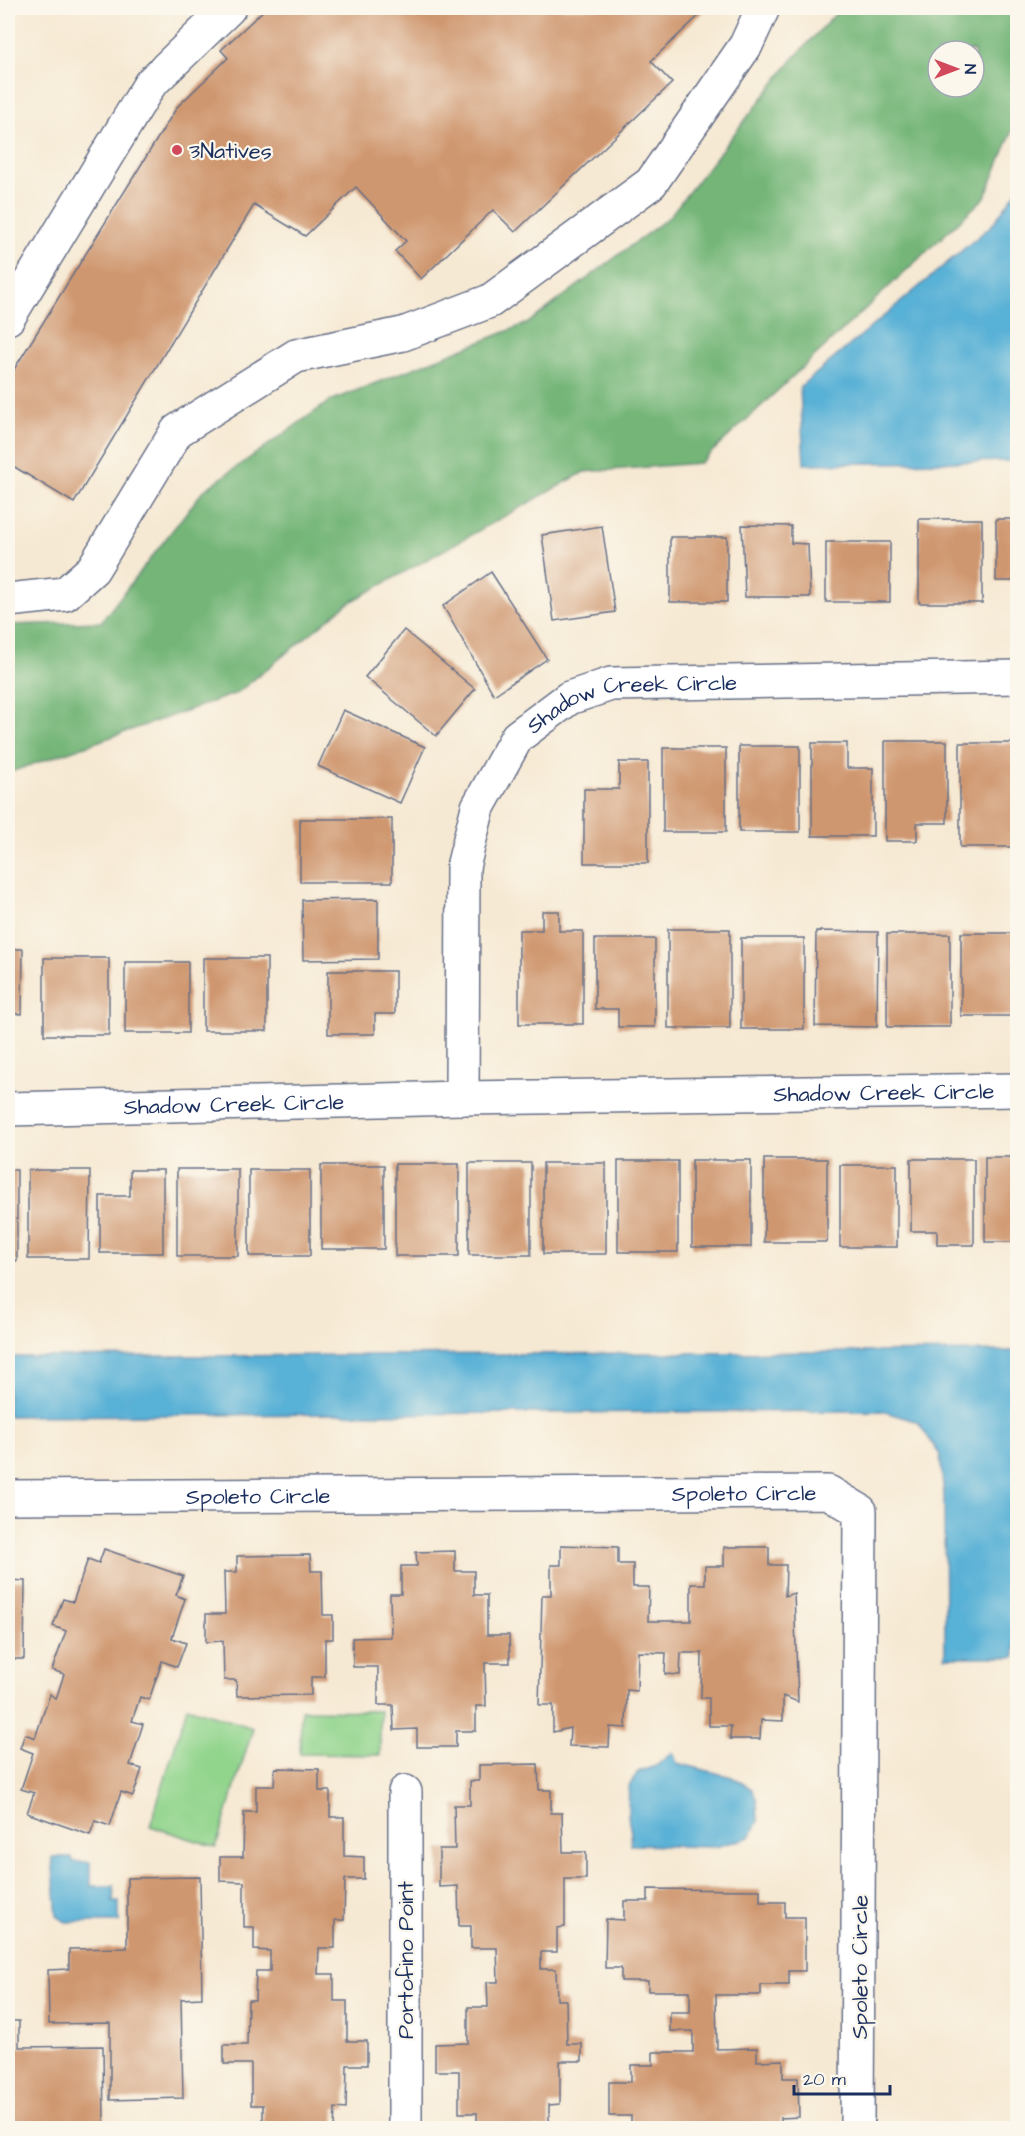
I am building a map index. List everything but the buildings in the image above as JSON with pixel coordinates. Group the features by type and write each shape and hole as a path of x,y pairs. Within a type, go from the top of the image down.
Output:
{"street":[{"path":"8,318 150,84 229,8"},
{"path":"8,600 65,594 93,569 177,432 296,356 403,334 490,301 651,183 746,45 763,8"},
{"name":"Shadow Creek Circle","path":"462,1098 463,867 478,807 518,737 569,698 611,684 1017,677"},
{"name":"Shadow Creek Circle","path":"8,1109 462,1098 1017,1090"},
{"name":"Spoleto Circle","path":"8,1497 828,1492 860,1511 857,2128"},
{"name":"Portofino Point","path":"405,1792 405,2128"}],"green space":[{"path":"841,8 1017,8 1017,119 985,197 700,463 584,472 347,604 237,693 8,773 8,625 101,622 203,491 330,401 528,323 669,217 793,59"},
{"path":"187,1707 253,1728 216,1847 150,1826"},
{"path":"301,1710 380,1711 380,1755 300,1754"}],"water":[{"path":"1017,190 1017,461 804,464 800,387 992,225"},
{"path":"1016,1351 1015,1657 945,1657 944,1496 940,1455 918,1422 882,1411 8,1416 8,1357"},
{"path":"673,1752 677,1763 732,1777 752,1789 757,1801 758,1821 750,1837 715,1847 631,1845 628,1787 638,1772 656,1766"},
{"path":"52,1857 72,1857 73,1862 90,1862 91,1886 114,1886 113,1902 119,1902 119,1922 66,1922 57,1916"}],"place":[{"name":"3Natives","path":"177,150"}]}
